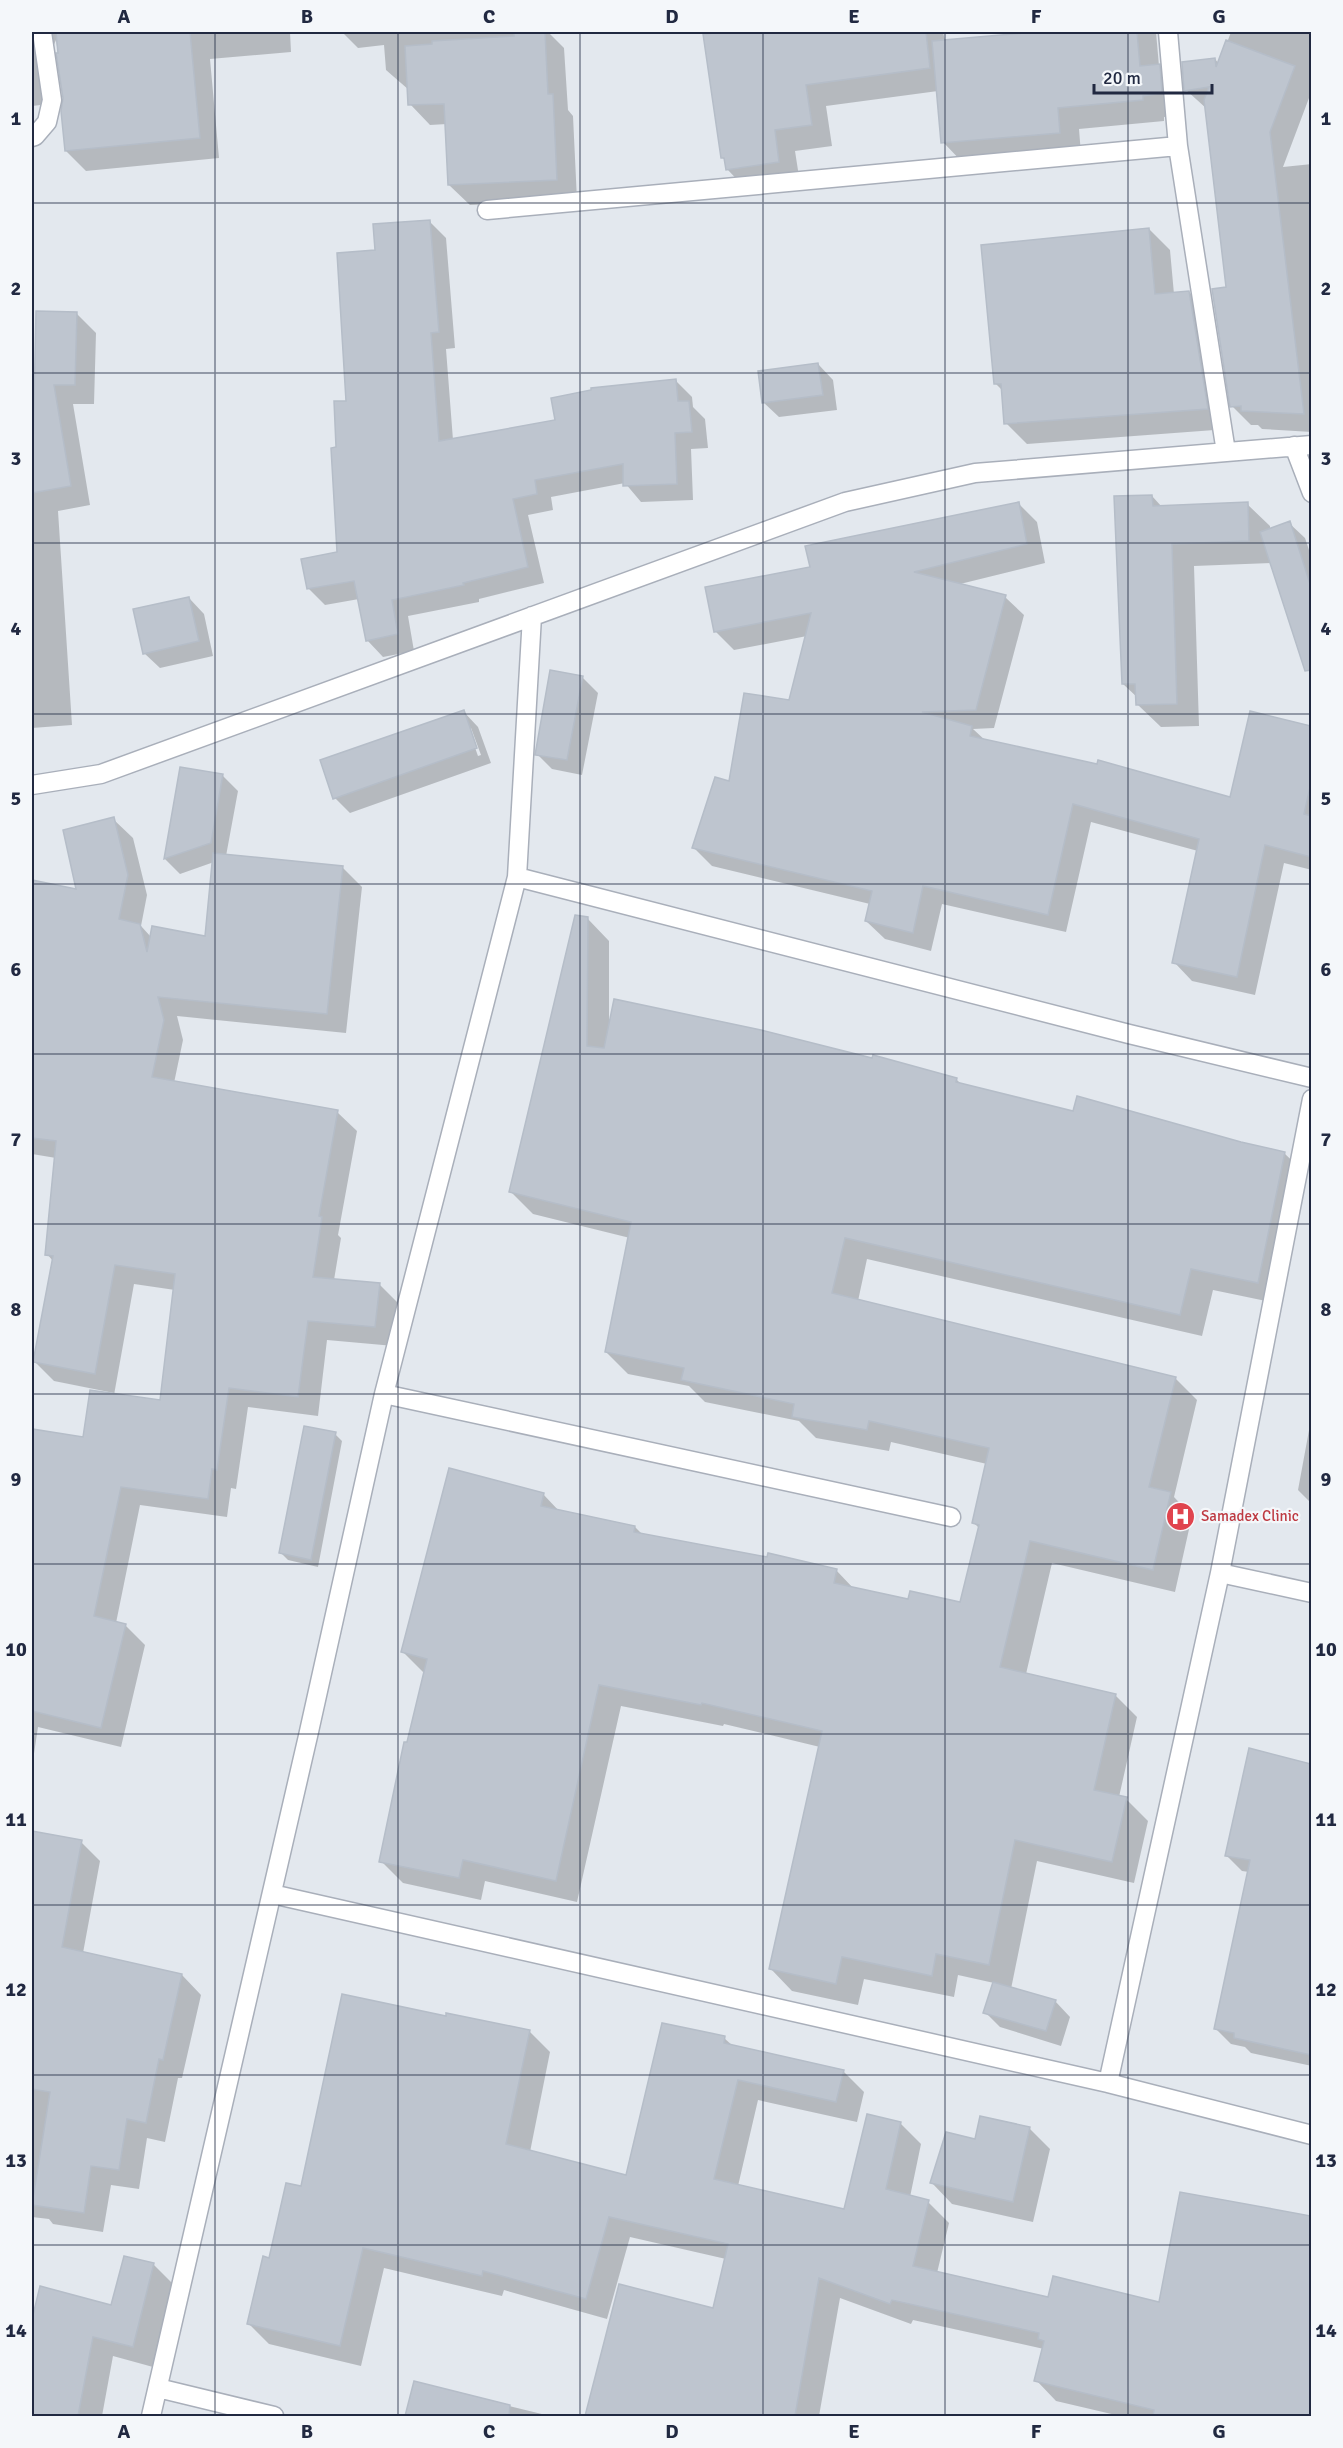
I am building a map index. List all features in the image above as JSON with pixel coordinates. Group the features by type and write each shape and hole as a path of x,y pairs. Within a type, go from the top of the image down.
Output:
{"street":[{"path":"32,137 47,122 52,100 42,32"},
{"path":"1168,32 1178,146 1226,452"},
{"path":"487,210 1178,146"},
{"path":"32,785 101,774 845,502 975,473 1303,445 1311,493"},
{"path":"151,2416 272,1894 384,1394 517,877 532,616"},
{"path":"517,877 1129,1034 1311,1078"},
{"path":"1108,2083 1220,1573 1311,1099"},
{"path":"384,1394 951,1517"},
{"path":"1220,1573 1311,1593"},
{"path":"272,1894 1108,2083 1311,2135"},
{"path":"158,2388 274,2416"}],"building":[{"path":"56,32 190,32 200,138 65,151 61,111 63,98 56,53 58,53"},
{"path":"514,32 545,32 548,94 553,94 557,180 448,185 444,104 408,105 405,46 432,44 432,41 514,36"},
{"path":"926,32 930,68 806,85 812,125 775,130 779,162 726,170 724,158 721,158 703,34"},
{"path":"1035,32 1137,32 1140,66 1160,64 1162,93 1143,96 1143,100 1058,108 1060,133 941,143 932,41"},
{"path":"1226,40 1295,66 1270,132 1304,414 1241,411 1241,406 1230,407 1212,289 1226,287 1204,100 1209,87 1184,91 1182,62 1215,58 1216,67"},
{"path":"430,220 439,332 431,333 439,441 555,420 551,398 591,390 591,388 676,379 678,401 689,401 692,432 675,433 677,484 623,486 623,464 535,480 537,494 513,499 528,567 463,583 464,585 392,600 398,634 366,641 354,581 307,589 301,559 337,552 331,448 336,447 334,401 346,401 337,253 375,250 373,224"},
{"path":"1149,228 1155,294 1189,291 1208,409 1004,424 1001,384 994,384 981,245"},
{"path":"36,311 77,312 75,385 54,385 71,486 32,493"},
{"path":"818,363 823,395 762,403 758,371"},
{"path":"1152,495 1153,506 1248,502 1249,541 1172,544 1177,704 1136,705 1135,684 1122,684 1114,496"},
{"path":"1019,502 1027,544 914,572 1006,595 976,710 922,712 972,726 970,736 1097,764 1098,760 1230,797 1250,711 1311,726 1311,783 1304,814 1311,816 1311,857 1265,845 1237,977 1172,963 1199,839 1073,804 1048,915 923,886 913,933 865,921 872,891 692,848 715,777 729,781 744,693 789,700 811,613 714,632 705,587 810,567 805,546"},
{"path":"1290,521 1311,587 1311,670 1305,671 1260,532"},
{"path":"189,597 199,641 143,654 133,609"},
{"path":"550,670 583,676 567,760 535,755"},
{"path":"464,710 477,748 333,799 320,760"},
{"path":"180,767 223,774 211,843 164,859"},
{"path":"114,817 128,875 119,919 140,924 147,952 152,926 205,936 213,853 343,866 327,1014 158,997 164,1020 152,1077 338,1110 319,1216 322,1217 313,1277 380,1283 375,1327 308,1321 298,1397 229,1388 217,1470 212,1469 208,1499 121,1487 94,1616 126,1624 101,1728 32,1711 32,1429 83,1437 90,1390 160,1400 175,1274 115,1265 95,1374 33,1362 53,1256 45,1255 56,1141 32,1138 32,880 76,889 63,830"},
{"path":"575,915 588,917 587,1046 604,1048 614,999 761,1030 872,1058 873,1055 957,1078 956,1082 1073,1111 1077,1096 1285,1152 1258,1283 1191,1269 1180,1315 845,1238 832,1293 1176,1377 1149,1487 1171,1492 1153,1570 1030,1541 1000,1667 1116,1694 1094,1790 1127,1797 1112,1862 1015,1840 989,1965 936,1954 932,1976 842,1957 836,1984 769,1969 822,1731 702,1703 701,1705 599,1685 556,1881 463,1860 459,1878 379,1862 404,1742 407,1742 427,1659 401,1652 449,1468 544,1493 541,1506 635,1526 634,1532 767,1557 768,1553 837,1569 834,1583 908,1599 910,1591 960,1602 979,1525 972,1523 989,1448 869,1421 867,1430 792,1417 794,1404 681,1380 684,1368 605,1352 631,1222 509,1192"},
{"path":"304,1426 336,1432 311,1560 279,1553"},
{"path":"1249,1748 1311,1764 1311,2055 1234,2038 1234,2033 1214,2029 1250,1860 1225,1856"},
{"path":"32,1831 82,1840 62,1947 182,1974 163,2060 159,2059 146,2123 127,2119 119,2170 91,2166 84,2213 32,2205 50,2092 32,2089"},
{"path":"993,1982 1056,2000 1046,2031 983,2013"},
{"path":"342,1994 446,2016 446,2013 530,2030 506,2144 626,2175 662,2023 725,2036 724,2043 844,2070 836,2102 738,2080 714,2179 844,2209 867,2114 901,2122 886,2189 929,2200 913,2266 1048,2297 1053,2276 1159,2302 1180,2192 1311,2216 1311,2416 1153,2416 1154,2410 1034,2381 1044,2341 1038,2339 1039,2333 892,2300 890,2304 819,2278 795,2416 585,2416 619,2284 713,2308 728,2244 609,2217 586,2299 483,2271 482,2276 363,2248 340,2346 247,2324 263,2256 269,2258 286,2183 301,2186"},
{"path":"980,2116 1030,2127 1013,2202 930,2183 946,2132 975,2139"},
{"path":"124,2256 154,2263 133,2347 93,2337 78,2416 32,2416 32,2319 40,2286 111,2305"},
{"path":"414,2381 510,2405 509,2416 405,2416"}],"place":[{"name":"Samadex Clinic","path":"1180,1516"}]}
